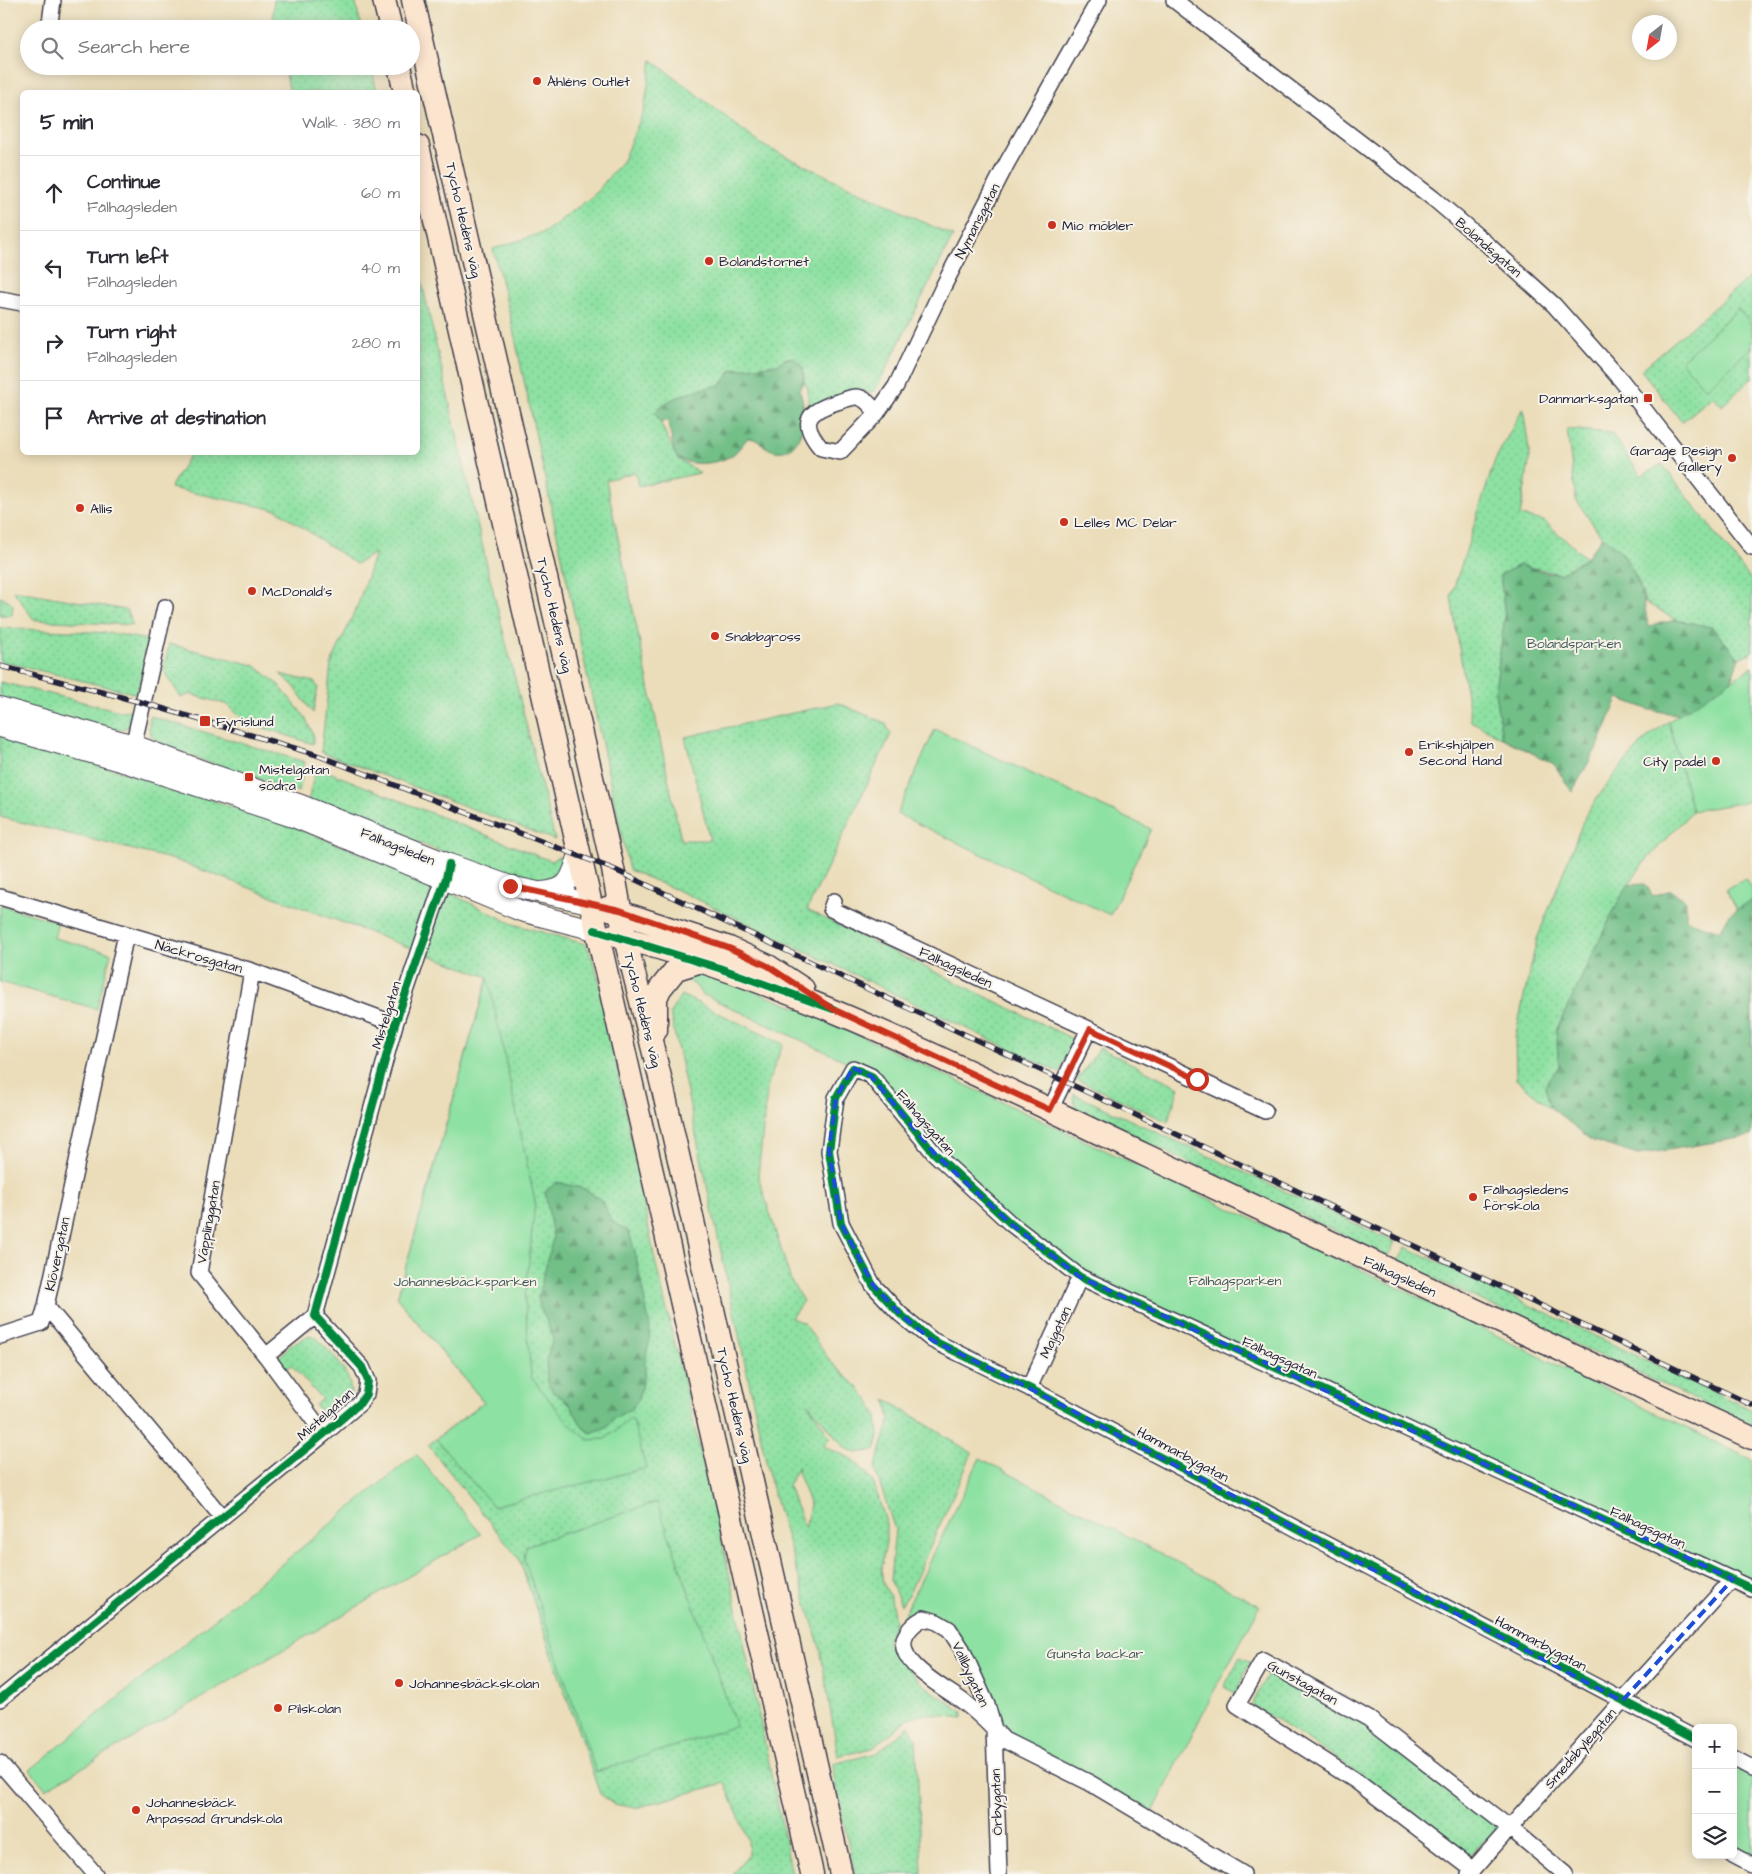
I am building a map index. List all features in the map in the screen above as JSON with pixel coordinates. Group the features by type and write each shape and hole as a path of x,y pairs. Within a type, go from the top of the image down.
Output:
{"main road":[{"path":"384,0 389,20"},
{"name":"Tycho Hedéns väg","path":"413,0 418,20"},
{"name":"Tycho Hedéns väg","path":"420,30 611,859 625,938 657,1068 841,1874"},
{"path":"401,75 405,90"},
{"name":"Tycho Hedéns väg","path":"420,155 589,904 812,1874"},
{"name":"Fålhagsleden","path":"589,904 620,910 729,948 768,966 833,1009"},
{"name":"Fålhagsleden","path":"596,930 698,962 833,1009 1378,1266 1752,1438"},
{"path":"657,1068 656,998 660,989 676,969 698,962"}],"street":[{"path":"50,20 53,0"},
{"name":"Nymansgatan","path":"877,412 866,400 856,396 814,412 809,421 811,436 821,448 840,452 877,412 896,386 943,287 1007,163 1099,0"},
{"name":"Bolandsgatan","path":"1174,0 1434,199 1554,305 1621,380 1752,547"},
{"path":"0,299 20,303"},
{"path":"132,755 165,607"},
{"name":"Fålhagsleden","path":"0,706 296,818 447,871 589,904"},
{"name":"Fålhagsleden","path":"0,727 132,755"},
{"path":"537,892 564,887 571,877 579,855"},
{"name":"Fålhagsleden","path":"447,871 521,911 596,930"},
{"name":"Mistelgatan","path":"0,1699 324,1434 360,1403 366,1394 368,1381 362,1367 315,1316 395,1024 447,871"},
{"name":"Näckrosgatan","path":"0,897 252,971 395,1024"},
{"name":"Fålhagsleden","path":"834,901 830,909 1265,1111"},
{"name":"Klövergatan","path":"126,934 46,1306 222,1517"},
{"name":"Väpplinggatan","path":"252,971 199,1273 266,1356 324,1434"},
{"path":"1050,1110 1090,1029"},
{"name":"Fålhagsgatan","path":"853,1068 871,1076 941,1160 1010,1222 1080,1277 1752,1589"},
{"name":"Hammarbygatan","path":"853,1068 836,1098 829,1151 841,1223 873,1285 900,1314 932,1340 1029,1388 1692,1737"},
{"name":"Majgatan","path":"1029,1388 1080,1277"},
{"path":"0,1336 41,1323 46,1306"},
{"path":"266,1356 315,1316"},
{"name":"Smedsbylegatan","path":"1471,1872 1622,1701 1733,1580"},
{"name":"Vallbygatan","path":"994,1729 987,1705 962,1649 949,1629 937,1622 924,1618 917,1621 903,1638 904,1650 909,1661 964,1702 1004,1740 1090,1783 1243,1874"},
{"name":"Gunstagatan","path":"1471,1872 1356,1781 1237,1705 1263,1660 1369,1719 1510,1828 1565,1874"},
{"name":"Örbygatan","path":"994,1729 1001,1872"},
{"path":"1737,1762 1752,1768"},
{"path":"0,1763 95,1874"},
{"path":"1737,1857 1752,1865"}],"highlighted area":[{"path":"853,1068 871,1076 934,1153 1010,1223 1080,1277 1733,1579 1622,1701 1029,1388 932,1340 900,1314 873,1285 841,1223 829,1151 836,1098"}],"green space":[{"path":"274,0 355,0 360,20 274,20"},
{"path":"652,60 762,145 953,236 875,391 808,409 808,389 804,382 803,367 785,359 778,364 732,370 721,385 676,398 667,402 656,413 677,458 700,473 638,486 635,472 606,480 681,840 710,840 685,737 838,703 885,723 891,734 807,910 1073,1039 1060,1073 684,893 629,870 510,315 493,249 545,232 594,195 623,160 644,110"},
{"path":"286,75 373,75 377,90 290,90"},
{"path":"420,275 487,566 555,840 321,752 331,664 358,604 375,553 356,564 277,510 170,488 190,455 420,455"},
{"path":"1752,275 1752,378 1722,406 1713,396 1682,422 1641,370"},
{"path":"1738,309 1752,325 1752,347 1706,389 1681,361"},
{"path":"793,357 803,367 804,382 799,390 804,414 802,429 792,447 787,450 778,451 769,449 755,439 748,438 732,456 717,461 695,463 677,457 668,420 661,422 655,413 660,407 685,394 721,385 732,370 778,364 785,359"},
{"path":"1523,408 1530,457 1520,516 1544,521 1586,558 1560,574 1520,565 1500,575 1505,615 1495,691 1502,738 1471,721 1451,597 1495,460"},
{"path":"1567,429 1611,433 1641,476 1662,464 1752,581 1752,652 1739,658 1712,628 1676,620 1645,602 1639,583 1623,554 1602,537 1576,500"},
{"name":"Bolandsparken","path":"1602,537 1621,552 1629,563 1643,598 1648,626 1676,620 1712,627 1739,658 1726,694 1689,716 1650,710 1618,698 1599,744 1572,792 1554,764 1502,738 1495,691 1505,615 1500,575 1520,565 1547,573 1560,574 1586,558"},
{"path":"13,590 126,610 133,625 34,620"},
{"path":"0,597 8,600 13,606 12,615 0,615"},
{"path":"0,628 112,633 147,640 144,665 137,694 0,661"},
{"path":"169,644 254,665 278,684 305,717 313,734 313,744 246,722 228,705 190,694 181,698 164,670"},
{"name":"City padel","path":"1752,667 1752,801 1692,811 1669,721"},
{"path":"280,674 314,682 318,687 313,713 293,685"},
{"path":"0,682 120,711 132,710 129,727 112,732 0,704"},
{"path":"150,716 305,762 299,792 195,758 158,741 150,733"},
{"path":"1669,721 1692,811 1642,865 1618,902 1556,1031 1559,1066 1545,1086 1551,1108 1516,1079 1515,1037 1537,939 1586,814 1616,772 1648,737"},
{"path":"935,729 1151,829 1110,915 897,814"},
{"path":"0,736 127,773 293,826 411,874 513,924 586,944 595,965 605,1005 655,1260 732,1585 792,1874 732,1874 749,1855 748,1840 725,1783 635,1808 614,1804 600,1794 519,1559 428,1445 484,1402 397,1298 488,977 175,860 0,817"},
{"path":"316,767 551,861 559,856 561,874 549,887 502,874 308,802"},
{"path":"1745,878 1752,891 1752,900 1737,909 1726,889"},
{"path":"1645,884 1653,896 1671,890 1686,901 1686,920 1720,931 1730,914 1752,900 1751,1136 1638,1155 1593,1141 1551,1108 1545,1086 1559,1066 1556,1031 1628,885"},
{"path":"0,905 58,922 54,938 111,953 97,1009 0,982"},
{"name":"Fålhagsparken","path":"696,972 727,981 816,1015 1389,1283 1752,1460 1752,1589 1080,1277 1010,1223 854,1065 702,994 694,984 682,978"},
{"name":"Johannesbäcksparken","path":"488,977 535,1202 525,1299 531,1377 567,1422 588,1440 605,1439 632,1418 646,1468 493,1506 436,1439 484,1402 397,1298"},
{"path":"681,995 783,1044 768,1083 758,1175 791,1281 803,1301 791,1318 804,1323 830,1361 859,1388 870,1402 877,1417 879,1436 875,1450 856,1453 844,1447 807,1402 830,1437 823,1446 850,1458 866,1472 874,1484 886,1522 886,1543 881,1568 883,1583 891,1599 895,1622 887,1643 895,1645 907,1668 923,1684 963,1712 963,1718 927,1714 909,1718 873,1748 838,1756 820,1648 771,1485 670,1013","holes":["798,1466 797,1472 810,1505 805,1528 788,1486"]},
{"path":"1100,1048 1179,1087 1168,1122 1077,1080"},
{"path":"1074,1094 1395,1242 1388,1256 1075,1109"},
{"path":"557,1182 585,1189 601,1200 612,1221 629,1232 635,1252 650,1327 645,1372 638,1400 631,1409 613,1419 607,1427 591,1433 583,1428 569,1403 553,1392 547,1381 546,1360 553,1338 540,1308 538,1297 553,1238 545,1192"},
{"path":"1406,1247 1752,1410 1752,1426 1398,1262"},
{"path":"312,1336 317,1338 340,1364 350,1387 351,1395 330,1412 321,1412 315,1405 322,1399 291,1365 284,1371 279,1358 285,1350 303,1338"},
{"path":"886,1399 972,1453 908,1596 901,1605 890,1580 895,1530 875,1469 890,1420"},
{"path":"416,1454 481,1534 46,1789 30,1770"},
{"name":"Gunsta backar","path":"980,1458 1260,1606 1214,1691 1150,1818 1004,1740 962,1649 924,1618 903,1638 900,1623"},
{"path":"657,1502 736,1726 596,1772 524,1559 526,1546"},
{"path":"1240,1657 1251,1662 1235,1693 1224,1687"},
{"path":"1269,1672 1366,1724 1499,1828 1470,1855 1362,1775 1252,1705"},
{"path":"909,1726 916,1738 922,1874 855,1874 834,1779 833,1764 877,1753"},
{"path":"1737,1766 1752,1768 1752,1865 1737,1857"}],"railway":[{"path":"0,666 144,703 314,754 613,869 1752,1405"}],"cycle path":[{"path":"0,1699 324,1434 360,1403 366,1394 368,1381 362,1367 315,1316 395,1024 446,878 449,864"},
{"path":"595,930 719,968 833,1009"},
{"path":"1692,1737 1029,1388 932,1340 900,1314 873,1285 841,1223 829,1151 836,1098 853,1068 871,1076 934,1153 1010,1223 1080,1277 1752,1589"}],"place":[{"name":"Åhléns Outlet","path":"537,81"},
{"name":"Mio möbler","path":"1052,225"},
{"name":"Bolandstornet","path":"709,261"},
{"name":"Danmarksgatan","path":"1648,398"},
{"name":"Garage Design Gallery","path":"1732,458"},
{"name":"Allis","path":"80,508"},
{"name":"Lelles MC Delar","path":"1064,522"},
{"name":"McDonald's","path":"252,591"},
{"name":"Snabbgross","path":"715,636"},
{"name":"Fyrislund","path":"205,721"},
{"name":"Erikshjälpen Second Hand","path":"1409,752"},
{"name":"City padel","path":"1716,761"},
{"name":"Mistelgatan södra","path":"249,777"},
{"name":"Fålhagsledens förskola","path":"1473,1197"},
{"name":"Johannesbäckskolan","path":"399,1683"},
{"name":"Pilskolan","path":"278,1708"},
{"name":"Johannesbäck Anpassad Grundskola","path":"136,1810"}],"route":[{"path":"510,886 620,910 729,948 768,966 833,1009 1050,1110 1090,1029 1197,1079"}]}
